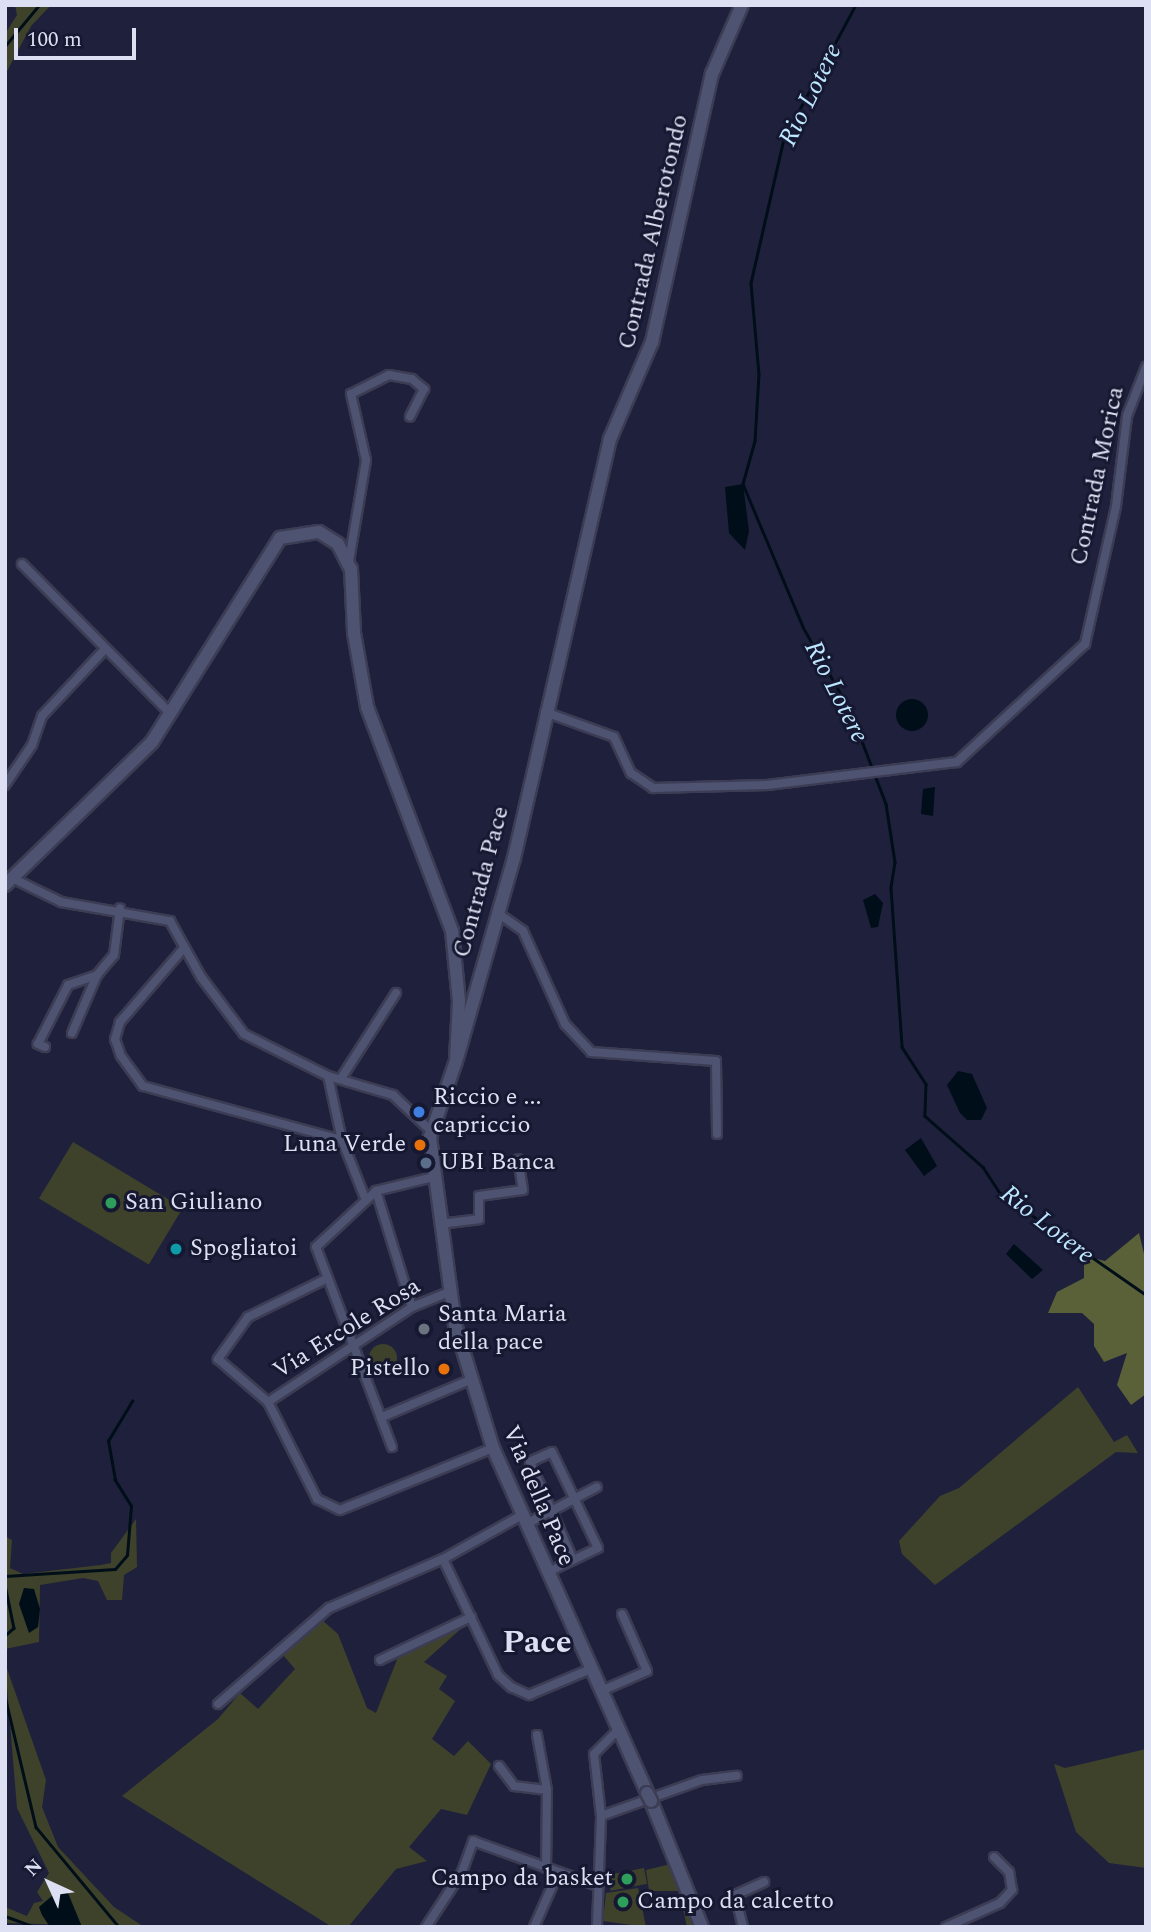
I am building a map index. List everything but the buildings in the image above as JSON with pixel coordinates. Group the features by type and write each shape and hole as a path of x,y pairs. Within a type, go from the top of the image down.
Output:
{"main road":[{"name":"Contrada Alberotondo","path":"545,712 610,439 652,342 712,74 742,5"},
{"path":"9,881 136,762 170,713 280,538 319,532 349,561 362,688 452,931 459,1000 456,1060"},
{"name":"Contrada Pace","path":"456,1060 499,914 545,712"},
{"name":"Via della Pace","path":"456,1060 430,1130 449,1292 470,1380 493,1448 527,1518 548,1572 649,1797 702,1927"}],"street":[{"name":"Contrada Morica","path":"545,712 614,737 631,773 653,788 767,785 957,762 1085,644 1116,506 1127,416 1146,367"},
{"path":"349,561 366,460 351,394 389,376 412,379 424,389 410,417"},
{"path":"22,564 104,650 170,713"},
{"path":"5,785 32,746 42,716 104,650"},
{"path":"9,881 61,902 120,908 170,921 184,948 236,1027 328,1076 342,1077 398,1098 430,1130"},
{"path":"72,1033 97,975 114,955 120,908"},
{"path":"499,914 523,931 565,1024 591,1052 716,1061 717,1134"},
{"path":"184,948 120,1022 116,1040 121,1056 143,1086 342,1140"},
{"path":"45,1047 38,1044 68,985 97,975"},
{"path":"342,1077 396,993"},
{"path":"328,1076 342,1140 365,1198"},
{"path":"440,1224 479,1219 479,1196 523,1191 518,1159"},
{"path":"392,1447 316,1247 365,1198 376,1191 434,1177"},
{"path":"376,1191 412,1307"},
{"path":"326,1279 247,1317 219,1355 220,1363 268,1402 309,1489 333,1509 493,1448"},
{"name":"Via Ercole Rosa","path":"268,1402 412,1307 449,1292"},
{"path":"382,1417 470,1380"},
{"path":"548,1572 573,1560 598,1548 552,1452 530,1462 573,1560"},
{"path":"218,1704 329,1608 443,1559 527,1518 551,1511 597,1487"},
{"path":"443,1559 498,1675 519,1692 542,1691 591,1669"},
{"path":"601,1691 648,1671 622,1614"},
{"path":"380,1660 471,1617"},
{"path":"597,1927 601,1816 594,1754 619,1730"},
{"path":"537,1735 547,1790 546,1868"},
{"path":"499,1766 514,1786 547,1790"},
{"path":"601,1816 702,1780 737,1776"},
{"path":"426,1927 462,1872 473,1841 598,1886"},
{"path":"946,1927 1000,1903 1012,1890 1009,1872 994,1857"},
{"path":"534,1927 558,1873"},
{"path":"743,1927 735,1895 764,1882"}],"green space":[{"path":"15,5 51,5 31,26 5,75 5,34 17,15"},
{"name":"San Giuliano","path":"73,1142 183,1208 149,1264 39,1199"},
{"path":"1139,1233 1146,1262 1146,1394 1131,1405 1117,1385 1127,1353 1104,1362 1094,1346 1094,1324 1082,1313 1048,1313 1057,1292 1084,1278 1084,1256 1105,1261"},
{"path":"383,1344 393,1348 397,1358 393,1368 383,1372 373,1368 369,1358 373,1348"},
{"path":"1078,1387 1114,1442 1127,1435 1138,1453 1116,1452 935,1585 902,1554 899,1541 940,1496 959,1488"},
{"path":"136,1519 137,1567 124,1575 122,1600 107,1600 98,1581 83,1578 40,1585 39,1642 5,1649 5,1536 12,1540 10,1568 23,1574 101,1565 111,1563 111,1553"},
{"path":"322,1620 338,1634 367,1708 376,1713 398,1657 464,1626 424,1662 447,1676 439,1689 455,1701 432,1739 454,1756 468,1741 491,1764 467,1815 441,1809 409,1847 427,1861 396,1869 348,1927 332,1927 122,1796 218,1719 240,1693 258,1709 295,1669 283,1655"},
{"path":"5,1663 46,1780 42,1807 58,1847 114,1907 144,1927 5,1923 5,1907 27,1916 34,1903 43,1901 37,1892 49,1873 17,1808"},
{"path":"1146,1749 1146,1868 1109,1863 1076,1832 1054,1764 1065,1768"},
{"path":"675,1863 696,1927 687,1927 679,1891 649,1891 646,1870"},
{"name":"Campo da basket","path":"644,1868 647,1884 611,1891 608,1875"},
{"name":"Campo da calcetto","path":"638,1888 646,1927 603,1921 606,1893"}],"water":[{"path":"743,484 749,531 745,550 729,533 725,487"},
{"path":"912,699 923,704 928,715 923,726 912,731 901,726 896,715 901,704"},
{"path":"935,787 933,816 921,814 923,789"},
{"path":"875,894 883,903 878,927 871,928 863,900"},
{"path":"958,1071 972,1074 987,1108 981,1120 967,1120 960,1113 947,1085"},
{"path":"921,1138 937,1166 924,1176 905,1150"},
{"path":"1014,1244 1043,1270 1032,1279 1006,1254"},
{"path":"24,1588 34,1589 40,1609 38,1627 29,1633 19,1604"},
{"path":"59,1890 68,1893 82,1927 50,1927 42,1915 39,1907"}],"waterway":[{"path":"5,46 39,5"},
{"name":"Rio Lotere","path":"856,5 784,139 751,283 759,374 755,441 743,484 803,627 850,710 886,804 895,862 891,888 902,1047 926,1084 925,1116 983,1167 1000,1193 1146,1295"},
{"path":"5,1576 115,1569 127,1555 131,1506 115,1480 108,1441 132,1401"},
{"path":"5,1585 14,1628 5,1636"},
{"path":"5,1696 36,1827 119,1927"},
{"path":"5,1916 35,1927"}],"place":[{"name":"Riccio e ... capriccio","path":"419,1112"},
{"name":"Luna Verde","path":"420,1145"},
{"name":"UBI Banca","path":"426,1163"},
{"name":"San Giuliano","path":"111,1203"},
{"name":"Spogliatoi","path":"176,1249"},
{"name":"Santa Maria della pace","path":"424,1329"},
{"name":"Pistello","path":"444,1369"},
{"name":"Campo da basket","path":"627,1879"},
{"name":"Campo da calcetto","path":"623,1902"}],"district":[{"name":"Pace","path":"537,1643"}]}
